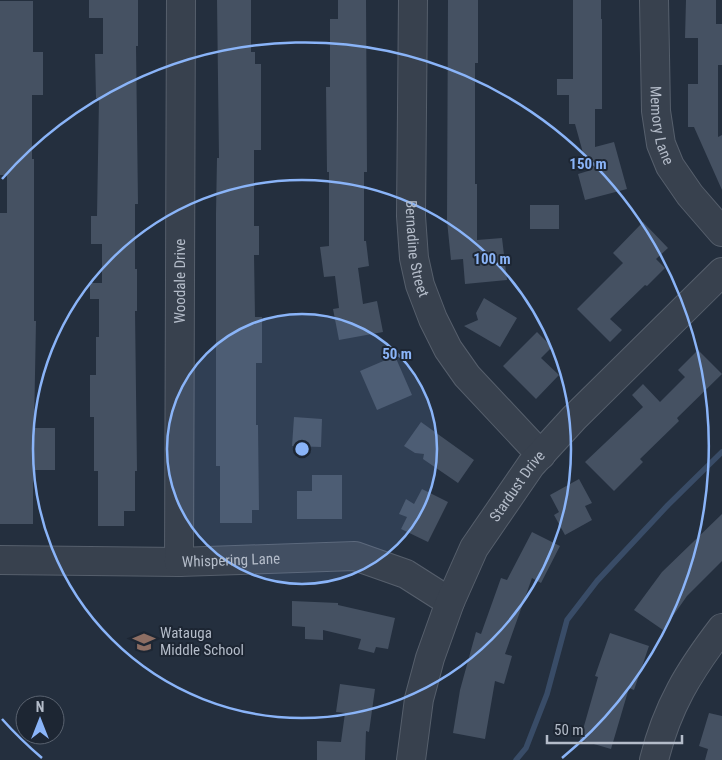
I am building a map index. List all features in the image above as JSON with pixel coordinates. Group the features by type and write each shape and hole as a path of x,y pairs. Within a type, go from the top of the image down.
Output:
{"street":[{"name":"Woodale Drive","path":"179,562 181,0"},
{"name":"Bernadine Street","path":"413,0 411,216 414,258 420,285 433,319 448,350 467,376 541,455"},
{"name":"Memory Lane","path":"654,0 656,111 661,144 670,166 690,195 722,232"},
{"name":"Stardust Drive","path":"411,760 419,699 428,666 450,602 474,548 531,465 574,418 722,272"},
{"name":"Whispering Lane","path":"0,560 179,562 356,556 406,574 450,602"},
{"path":"654,760 660,734 676,697 700,656 722,628"}],"building":[{"path":"89,0 138,0 138,46 136,46 138,204 135,204 135,269 137,269 137,311 135,311 137,471 135,471 135,511 124,511 124,526 98,526 98,471 94,471 94,417 90,417 90,375 96,375 99,299 90,299 90,283 102,283 102,244 91,244 91,216 97,216 99,98 96,98 95,54 103,54 103,18 89,18"},
{"path":"217,0 251,0 251,52 255,52 255,64 261,64 261,150 254,150 254,226 259,226 259,255 254,255 255,317 262,317 262,363 256,363 259,510 252,510 252,523 220,523 220,466 216,466 216,213 217,158 219,158"},
{"path":"338,0 366,0 367,172 364,172 364,241 366,241 369,266 358,268 363,304 377,301 383,332 339,340 333,309 339,308 335,276 324,277 320,247 329,246 326,87 330,87 330,19 338,19"},
{"path":"448,0 478,0 478,63 475,63 477,240 502,238 507,280 465,284 463,259 451,260 447,221"},
{"path":"573,0 601,0 602,109 595,109 595,147 614,142 627,189 585,200 578,174 588,171 575,124 569,124 569,95 557,95 557,79 573,79"},
{"path":"686,0 716,0 716,24 722,24 722,65 718,65 718,137 722,135 722,190 694,127 688,127 688,84 698,84 698,38 685,38"},
{"path":"0,1 33,1 33,52 43,52 43,95 32,95 34,321 36,321 34,428 55,428 55,470 33,470 33,524 0,524 0,213 7,213 7,175 0,175"},
{"path":"530,205 559,205 559,229 530,229"},
{"path":"643,222 668,248 656,259 665,268 610,319 622,330 610,342 577,309 623,263 613,253"},
{"path":"484,298 517,318 500,347 464,326 478,320 476,313"},
{"path":"537,332 552,347 541,358 559,375 536,399 503,366"},
{"path":"698,350 722,374 677,418 679,421 640,459 643,462 614,491 585,462 643,407 632,395 643,384 660,402 685,377 678,370"},
{"path":"395,356 412,395 377,410 360,371"},
{"path":"294,417 322,419 321,447 292,446"},
{"path":"421,422 474,460 458,483 423,459 424,454 415,453 404,446"},
{"path":"312,475 342,475 342,519 297,519 297,491 312,491"},
{"path":"579,479 592,503 585,506 592,520 565,535 554,515 559,512 550,495"},
{"path":"422,489 448,502 428,542 401,529 407,517 399,514 406,499 414,504"},
{"path":"722,514 722,561 687,596 663,630 634,610 662,572"},
{"path":"532,532 560,546 541,583 532,578 505,654 512,656 504,684 495,681 485,739 453,733 460,690 476,632 481,634 501,578 507,580"},
{"path":"292,601 338,603 338,605 395,618 388,649 376,647 374,653 358,649 361,639 323,630 323,640 305,639 305,627 292,626"},
{"path":"610,633 649,646 634,690 629,688 611,749 580,740 598,677 595,676"},
{"path":"340,684 375,689 369,732 366,731 365,760 317,760 317,741 341,742 345,713 336,712"},
{"path":"709,713 722,716 722,760 705,760 708,749 699,746"}],"waterway":[{"path":"516,760 526,748 547,694 567,620 597,581 668,505 722,452"}],"place":[{"name":"Watauga Middle School","path":"144,642"}]}
